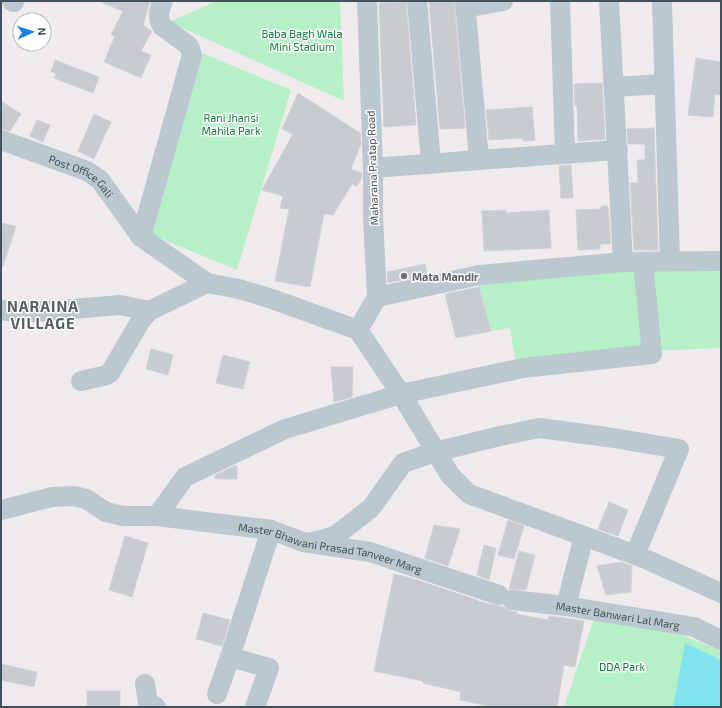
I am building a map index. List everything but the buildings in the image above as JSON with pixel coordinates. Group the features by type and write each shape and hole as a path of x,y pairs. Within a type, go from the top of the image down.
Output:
{"street":[{"path":"141,237 192,55 189,46 162,26 159,13 163,1"},
{"name":"Maharana Pratap Road","path":"366,1 377,297"},
{"path":"418,1 432,163"},
{"path":"480,160 465,5 503,1"},
{"path":"560,1 565,154"},
{"path":"610,1 623,262"},
{"path":"662,1 670,262"},
{"path":"614,87 664,84"},
{"name":"Post Office Gali","path":"1,140 87,171 94,175 100,180 141,237 206,283"},
{"path":"373,168 618,150"},
{"path":"358,330 377,297 479,275 623,262 721,261"},
{"path":"157,516 185,477 285,428 401,394 523,368 652,354 643,262"},
{"path":"81,380 107,375 110,373 141,320 149,311 206,283 239,289 272,299 358,330 401,394 450,476 469,494 635,554 721,594"},
{"path":"1,310 24,313 120,305 149,311"},
{"path":"310,543 334,536 371,508 403,463 435,452 539,428 679,449 635,554"},
{"name":"Master Bhawani Prasad Tanveer Marg","path":"1,510 52,497 74,496 86,500 106,512 117,515 157,516 271,530 302,542 370,552 506,598"},
{"path":"217,694 271,530"},
{"path":"566,606 584,536"},
{"name":"Master Banwari Lal Marg","path":"506,598 566,606 694,627 721,640"},
{"path":"230,657 269,668 255,707"},
{"path":"145,684 148,703 156,707"}],"green space":[{"name":"Baba Bagh Wala Mini Stadium","path":"217,1 340,1 344,101 169,22"},
{"name":"Rani Jhansi Mahila Park","path":"202,53 291,90 237,270 150,234"},
{"path":"721,263 721,348 646,351 518,376 510,328 491,331 478,285 625,267"},
{"name":"DDA Park","path":"594,619 685,636 721,651 721,707 564,707"}],"water":[{"path":"685,643 721,660 721,707 673,707"}],"place":[{"name":"Mata Mandir","path":"404,276"}],"district":[{"name":"NARAINA VILLAGE","path":"43,314"}]}
